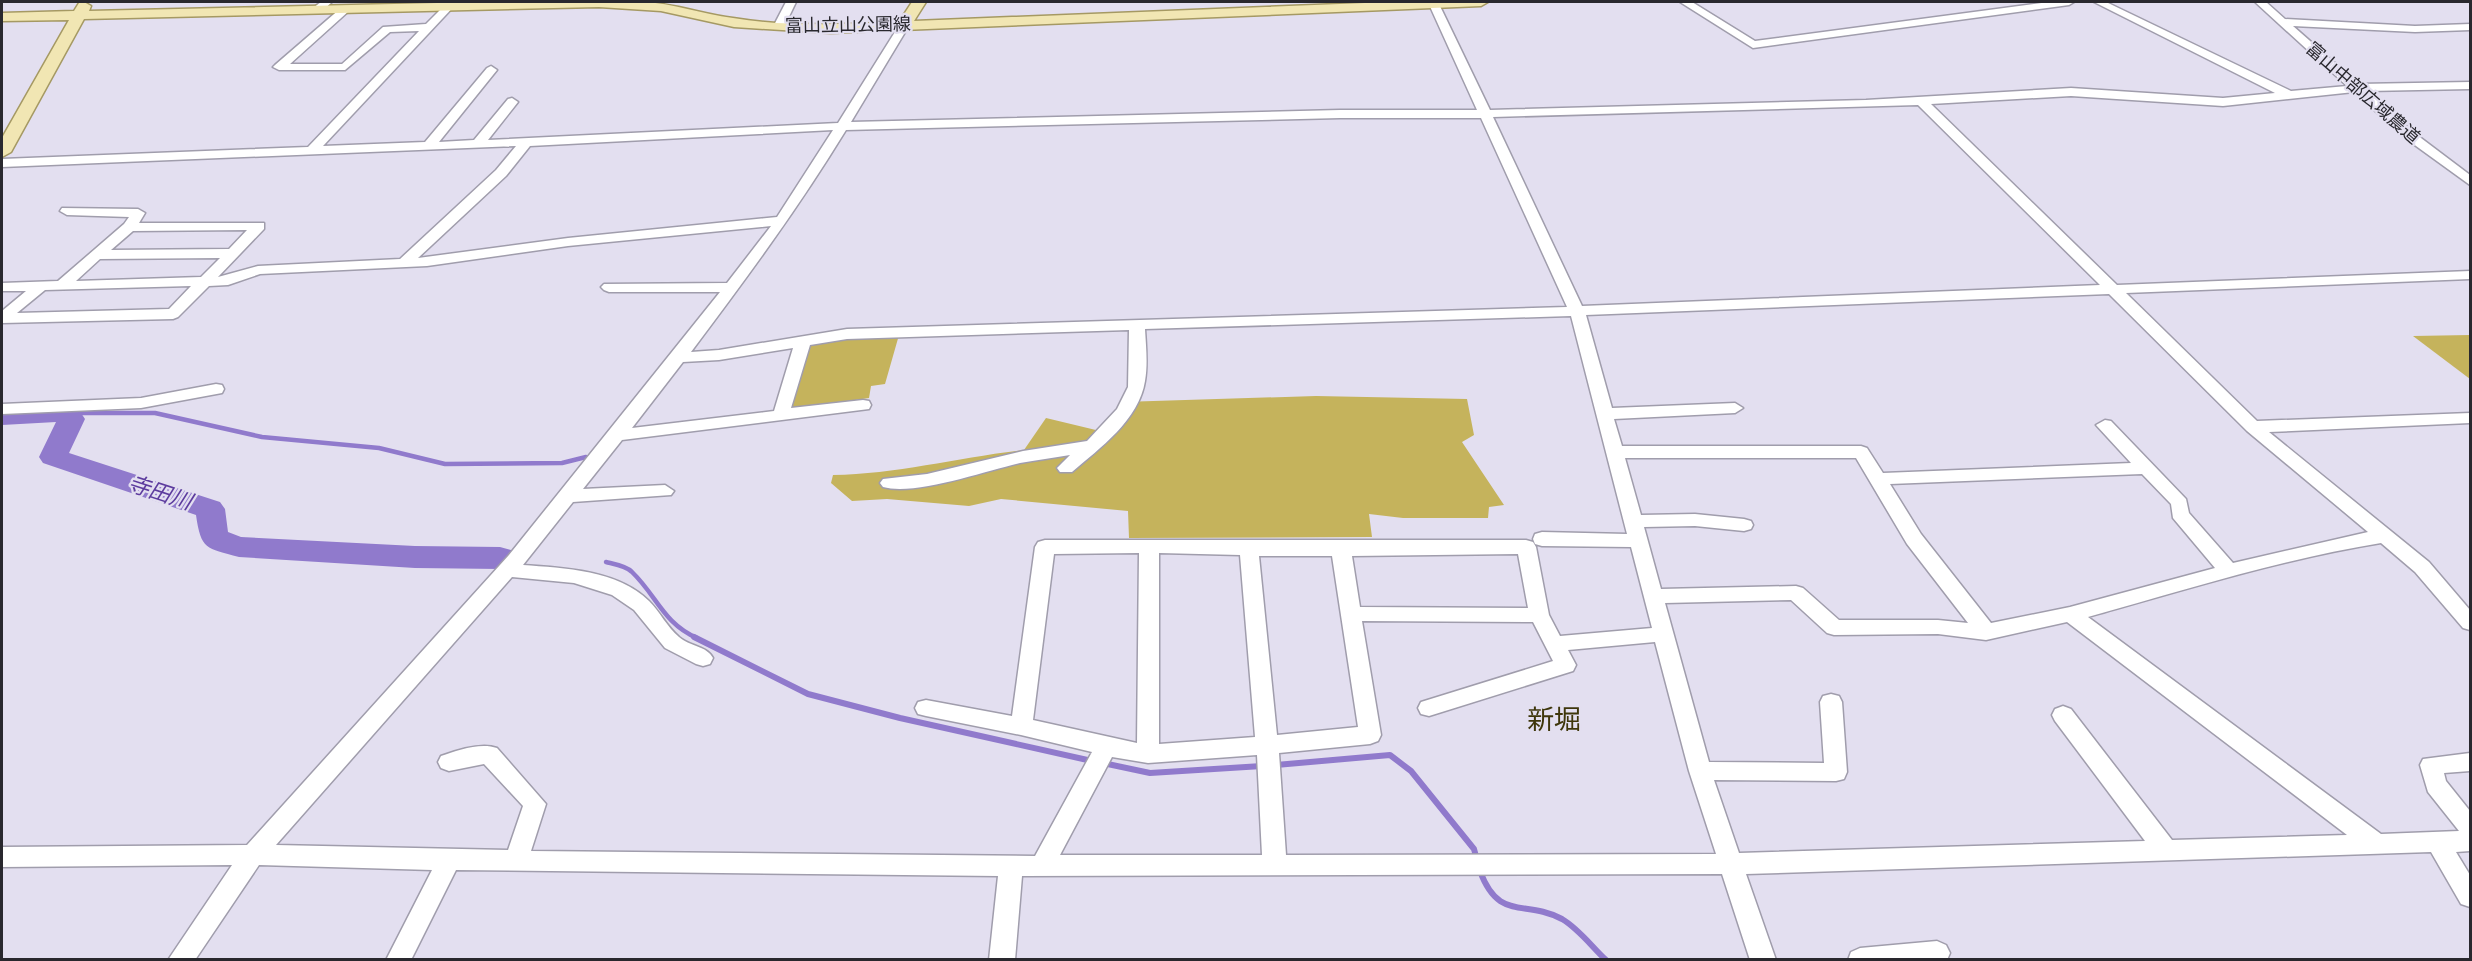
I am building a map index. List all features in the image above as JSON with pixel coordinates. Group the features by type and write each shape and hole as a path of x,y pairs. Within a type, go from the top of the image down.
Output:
{"main road":[{"path":"2,152 87,2"},
{"path":"905,24 919,2"},
{"name":"富山立山公園線","path":"2,18 322,6 345,10 450,4 630,4 661,7 734,23 830,29 905,24 1480,2"}],"street":[{"path":"779,27 791,2"},
{"path":"1685,2 1753,45 2069,2"},
{"path":"2099,2 2292,96"},
{"name":"富山中部広域農道","path":"2260,2 2409,135 2470,181"},
{"path":"1433,3 1577,311 1700,771 1763,960"},
{"path":"312,149 450,4"},
{"path":"345,10 279,67 345,67 387,29 429,27"},
{"path":"2283,22 2415,29 2470,27"},
{"path":"180,960 253,855 507,570 617,435 781,221 843,126 905,24"},
{"path":"429,145 491,70"},
{"path":"2,164 843,126 1184,120 1340,114 1484,114 1920,100 2071,92 2223,102 2357,88 2470,85"},
{"path":"1920,100 2253,427 2422,567 2470,623"},
{"path":"478,143 512,102"},
{"path":"405,262 501,173 527,141"},
{"path":"62,285 129,227 138,213 67,211"},
{"path":"2,287 228,281 258,270 427,262 568,242 781,221"},
{"path":"3,318 173,314 259,226 129,227"},
{"path":"98,255 232,253"},
{"path":"677,357 719,355 847,333 1577,311 2470,275"},
{"path":"3,318 42,285"},
{"path":"609,287 730,288"},
{"path":"1066,468 1110,430 1137,385 1137,325"},
{"path":"781,415 803,342"},
{"path":"2,410 141,403 216,389"},
{"path":"617,435 863,405"},
{"path":"1605,414 1735,408"},
{"path":"2253,427 2470,418"},
{"path":"2105,425 2180,503 2180,514 2229,571"},
{"path":"889,483 927,480 1003,461 1092,446"},
{"path":"1615,452 1861,452 1914,539 1986,632"},
{"path":"1878,480 2146,468"},
{"path":"568,496 665,491"},
{"path":"1634,520 1695,520 1744,525"},
{"path":"1654,596 1796,593 1833,628 1938,627 1986,632 2070,614 2229,571 2385,536"},
{"path":"1542,539 1639,541"},
{"path":"1148,754 1149,546"},
{"path":"1021,726 1045,547 1149,546 1249,549 1526,547 1539,615 1566,665 1429,708"},
{"path":"1249,549 1268,744 1275,866"},
{"path":"926,708 1148,754 1370,735 1341,549"},
{"path":"507,570 575,576 619,590 641,605 672,644 703,658"},
{"path":"1351,614 1539,615"},
{"path":"2070,614 2376,843"},
{"path":"1554,644 1664,634"},
{"path":"1700,771 1836,772 1831,702"},
{"path":"2063,716 2166,850"},
{"path":"1041,867 1106,747"},
{"path":"449,762 489,754 535,804 516,861"},
{"path":"2469,762 2432,765 2436,785 2470,828"},
{"path":"2,856 253,855 449,860 1011,867 1732,864 2470,841"},
{"path":"2437,842 2470,896"},
{"path":"398,960 449,860"},
{"path":"1002,960 1011,867"},
{"path":"1868,959 1937,953"}],"shaded area":[{"path":"899,335 885,384 871,386 869,398 789,410 810,344 846,336"},
{"path":"2470,335 2470,379 2413,336"},
{"path":"1316,396 1467,399 1474,435 1462,442 1504,505 1489,507 1488,518 1403,518 1369,514 1372,537 1129,538 1128,511 1001,499 969,506 887,499 852,501 831,483 833,475 881,472 1024,450 1046,418 1100,431 1122,402"}],"waterway":[{"path":"58,413 155,413 262,437 379,448 445,464 562,463 586,457"},
{"name":"寺田川","path":"2,417 58,413 71,419 53,457 210,509 214,538 239,547 415,557 500,558"},
{"path":"606,562 630,570 668,617 685,632 697,638"},
{"path":"694,637 808,694 900,718 1092,761"},
{"path":"1276,765 1390,755 1411,771 1474,849 1477,860"},
{"path":"1103,763 1150,773 1262,766"},
{"path":"1480,871 1487,887 1495,897 1514,907 1536,910 1562,919 1580,933 1606,960"}],"district":[{"name":"新堀","path":"1554,720"}]}
